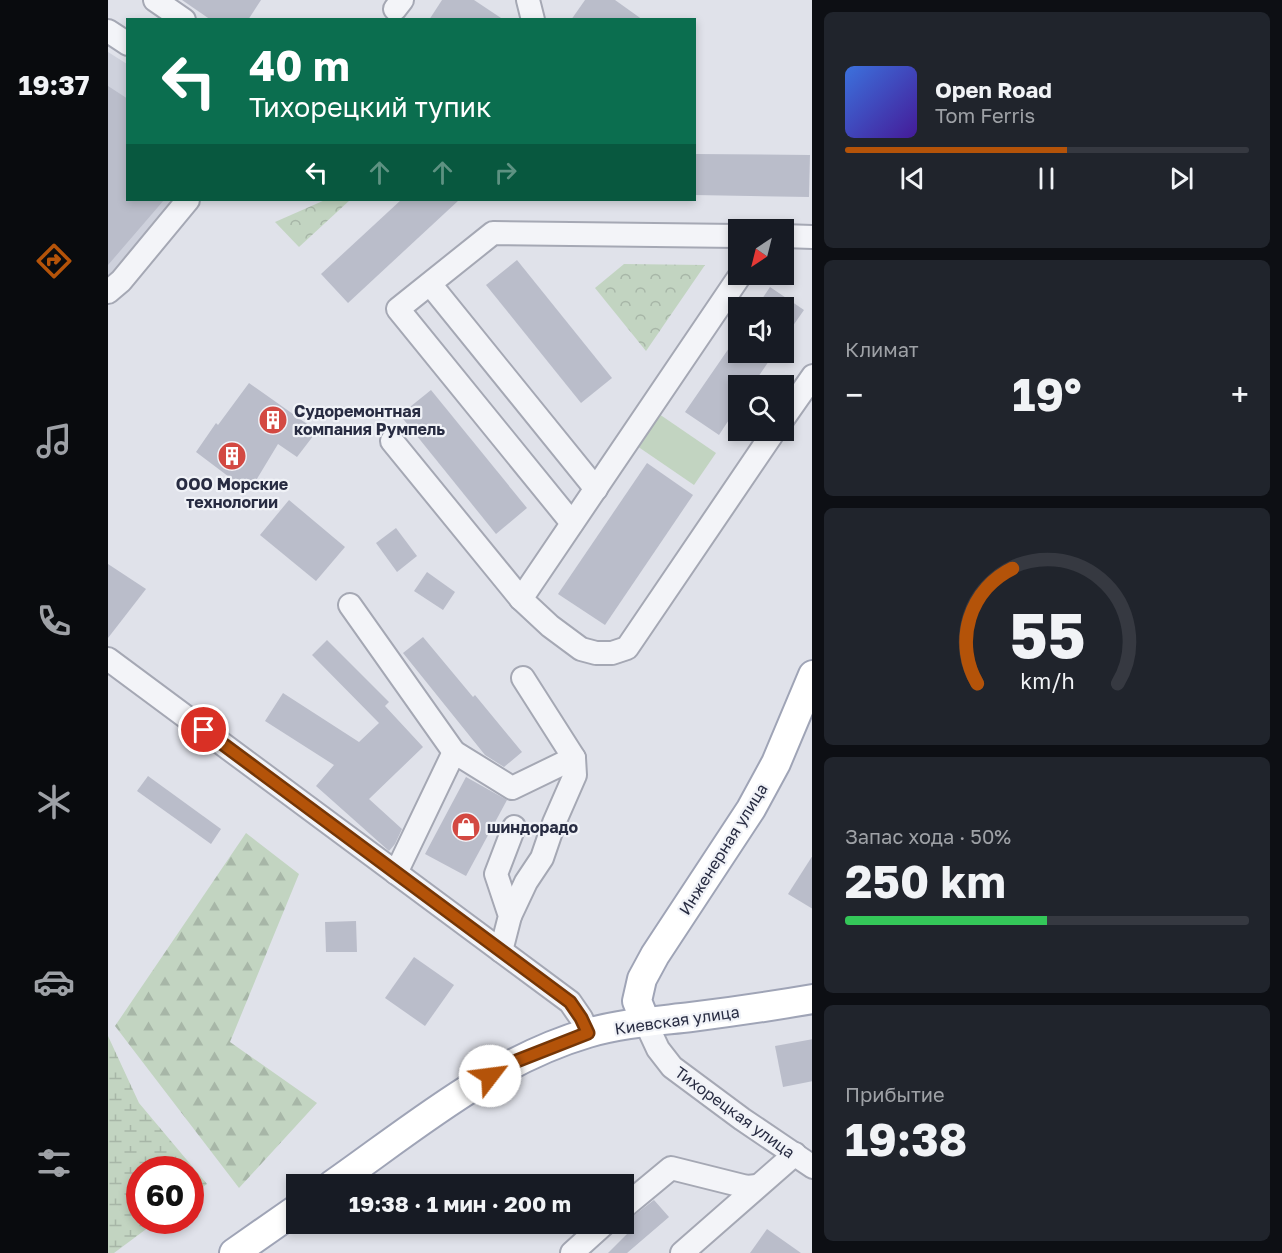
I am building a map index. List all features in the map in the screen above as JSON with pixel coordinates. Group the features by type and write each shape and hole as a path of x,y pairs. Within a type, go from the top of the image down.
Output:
{"main road":[{"name":"Инженерная улица","path":"645,1021 637,1001 642,979 655,955 751,809 776,763 812,677"},
{"name":"Киевская улица","path":"348,1174 509,1064 588,1033 645,1021 735,1012 812,999"},
{"path":"234,1253 286,1217"}],"street":[{"path":"155,0 181,18"},
{"path":"528,0 532,18"},
{"path":"108,31 126,43"},
{"path":"108,292 121,281 187,201"},
{"path":"572,524 398,309 493,233 728,236"},
{"path":"794,236 812,237"},
{"path":"430,284 596,489"},
{"path":"521,599 734,285"},
{"path":"794,403 812,377"},
{"path":"392,441 521,599 550,626 581,649 596,653 612,653 627,648 768,441"},
{"path":"350,605 454,752 512,788 574,758"},
{"path":"108,659 570,1002 588,1033"},
{"path":"501,951 510,916 526,882 542,858 575,775 574,758 523,678"},
{"path":"396,873 454,752"},
{"path":"510,916 496,874 514,827"},
{"name":"Тихорецкая улица","path":"645,1021 657,1049 672,1066 742,1119 804,1161"},
{"path":"695,1248 757,1186 804,1161"},
{"path":"634,1199 671,1168 747,1187 757,1186"},
{"path":"576,1252 594,1234"}],"shaded area":[{"path":"108,52 126,63 126,201 174,201 123,266 108,277"}],"green space":[{"path":"323,201 349,201 299,247 275,222"},
{"path":"624,264 705,265 646,351 595,288"},
{"path":"659,414 716,453 694,485 637,446"},
{"path":"246,833 299,874 230,1042 317,1103 239,1188 115,1026"},
{"path":"108,1036 139,1103 183,1156 126,1156 126,1234 140,1234 114,1253 108,1253"}],"building":[{"path":"182,0 261,0 249,18 208,18"},
{"path":"442,0 474,0 501,18 430,18"},
{"path":"585,0 615,0 640,18 572,18"},
{"path":"108,86 126,98 126,201 163,201 108,265"},
{"path":"696,154 810,155 809,197 696,195"},
{"path":"400,201 458,201 348,303 321,274"},
{"path":"517,260 612,378 581,403 486,285"},
{"path":"770,287 785,297 763,297"},
{"path":"794,303 804,310 794,324"},
{"path":"728,350 728,363 768,363 759,375 728,375 728,421 719,435 685,412"},
{"path":"249,383 317,431 297,457 278,444 249,492 196,452 216,423 218,425"},
{"path":"431,390 527,508 496,534 400,415"},
{"path":"647,463 693,495 605,625 558,594"},
{"path":"289,500 345,547 316,581 260,535"},
{"path":"396,528 417,556 397,572 376,543"},
{"path":"108,564 146,589 108,638"},
{"path":"427,572 455,592 443,610 414,591"},
{"path":"423,637 522,752 504,767 485,755 403,653"},
{"path":"327,640 389,702 385,706 423,747 369,799 402,829 389,851 316,786 334,765 265,721 283,693 359,742 379,723 312,655"},
{"path":"148,776 221,829 211,844 137,791"},
{"name":"шиндорадо","path":"466,777 507,800 466,876 425,854"},
{"path":"812,857 812,908 788,894"},
{"path":"356,921 357,952 326,952 325,922"},
{"path":"414,957 454,985 425,1026 385,998"},
{"path":"812,1039 812,1081 783,1087 775,1046"},
{"path":"654,1200 669,1217 627,1253 608,1253 627,1234 634,1234 634,1215"},
{"path":"767,1229 801,1253 750,1253"}],"place":[{"name":"Судоремонтная компания Румпель","path":"273,420"},
{"name":"ООО Морские технологии","path":"232,456"},
{"name":"шиндорадо","path":"466,827"}],"route":[{"path":"204,730 570,1002 588,1033 509,1064 490,1076"}]}
